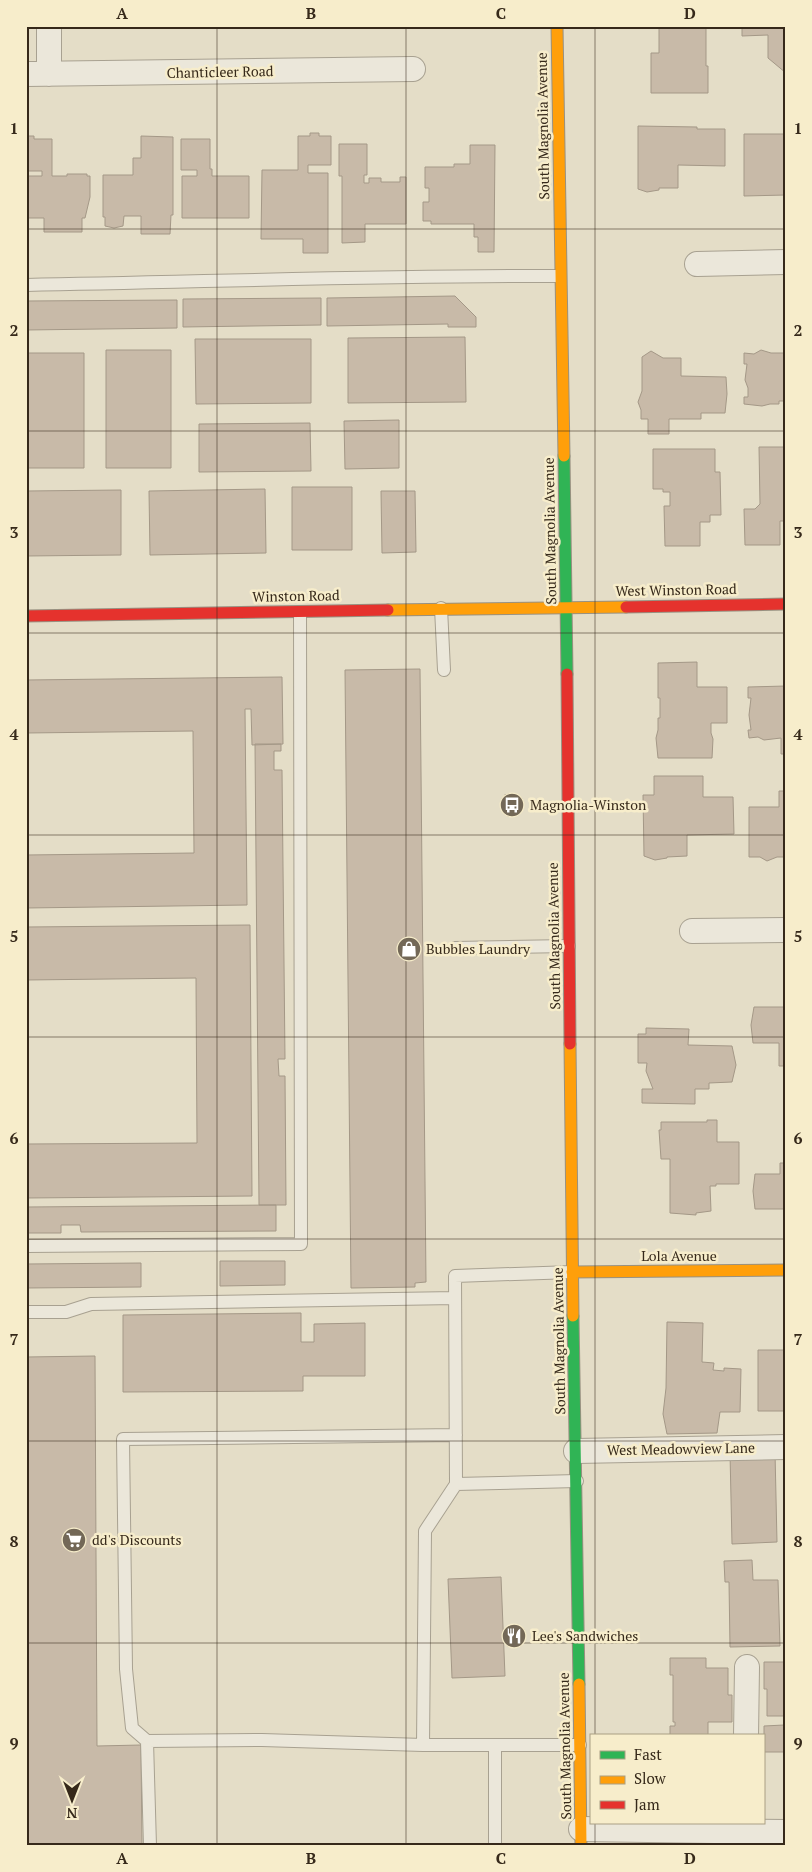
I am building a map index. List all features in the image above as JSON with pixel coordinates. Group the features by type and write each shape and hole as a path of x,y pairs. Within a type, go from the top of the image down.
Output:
{"main road":[{"name":"South Magnolia Avenue","path":"557,26 566,606 572,1272 577,1481 581,1837"},
{"name":"West Winston Road","path":"566,606 786,604"},
{"name":"Winston Road","path":"26,616 566,606"},
{"name":"Lola Avenue","path":"572,1272 786,1270"}],"street":[{"path":"38,74 49,26"},
{"name":"Chanticleer Road","path":"38,74 413,69"},
{"path":"697,264 786,262"},
{"path":"692,931 786,930"},
{"name":"West Meadowview Lane","path":"576,1451 786,1447"},
{"path":"746,1734 747,1666"},
{"path":"581,1837 745,1827 786,1832"}],"lane":[{"path":"26,285 188,283 436,275 560,276"},
{"path":"441,608 444,670"},
{"path":"26,1246 301,1244 300,612"},
{"path":"454,948 569,946"},
{"path":"422,1745 425,1531 456,1484 455,1276 572,1272"},
{"path":"26,1312 66,1312 90,1304 455,1298"},
{"path":"456,1435 123,1439 126,1669 132,1728 147,1741 262,1740 422,1745 580,1745"},
{"path":"456,1484 577,1481"},
{"path":"147,1741 150,1846"},
{"path":"495,1745 495,1846"}],"building":[{"path":"659,26 706,26 708,93 651,93 651,53 659,53"},
{"path":"742,26 786,26 786,73 768,58 768,35 742,36"},
{"path":"638,126 725,129 725,166 678,165 678,188 659,188 659,190 647,192 638,189"},
{"path":"310,133 319,133 319,136 331,136 331,165 308,165 308,173 328,173 328,253 303,253 303,239 261,239 262,170 298,170 298,136 310,136"},
{"path":"744,134 786,134 786,195 744,196"},
{"path":"26,136 34,136 34,139 52,139 52,176 87,174 87,176 90,176 90,197 85,218 82,218 82,232 44,232 44,218 26,218 26,176 42,176 42,171 26,171"},
{"path":"141,136 173,137 173,215 171,215 170,234 141,234 141,216 124,216 123,226 114,228 105,226 105,217 103,217 103,175 133,175 133,158 141,158"},
{"path":"181,139 210,139 210,169 212,169 212,176 249,176 249,218 182,218 182,176 197,176 197,170 181,170"},
{"path":"339,144 367,144 367,175 364,175 364,183 369,183 369,178 381,178 381,182 400,182 400,177 406,177 406,224 365,224 365,242 342,243 342,176 339,176"},
{"path":"470,145 495,145 494,252 478,252 478,237 474,237 474,224 431,224 431,221 423,221 423,202 429,202 429,188 425,188 425,167 454,167 454,164 470,164"},
{"path":"455,296 476,317 476,327 448,327 448,324 327,326 327,298"},
{"path":"321,298 321,325 183,327 183,299"},
{"path":"177,300 177,328 26,330 26,301"},
{"path":"465,337 466,402 348,403 348,338"},
{"path":"195,339 311,339 311,403 196,404"},
{"path":"106,350 171,350 171,468 106,468"},
{"path":"761,350 771,353 786,353 786,401 779,401 779,404 762,406 744,404 744,397 748,397 748,388 745,380 747,364 744,364 744,353 754,354"},
{"path":"651,351 663,358 681,358 681,376 726,377 725,413 701,413 701,419 669,419 669,434 648,434 648,419 641,419 641,410 638,402 642,391 642,357"},
{"path":"26,353 84,353 84,468 26,468"},
{"path":"399,420 399,468 345,469 344,421"},
{"path":"310,423 311,471 199,472 199,424"},
{"path":"759,447 786,447 786,521 780,521 780,545 745,545 744,509 755,509 760,504"},
{"path":"653,449 715,449 715,472 720,472 721,515 710,515 710,522 700,522 700,546 665,546 664,506 670,506 670,492 663,492 663,489 653,489"},
{"path":"292,487 352,487 352,550 292,550"},
{"path":"265,489 266,553 150,555 149,491"},
{"path":"121,490 121,555 26,556 26,491"},
{"path":"381,491 415,491 416,552 382,553"},
{"path":"697,662 697,687 727,687 727,723 711,723 713,739 712,758 658,758 656,738 658,718 660,718 660,698 658,698 658,663"},
{"path":"420,669 426,1282 415,1283 415,1287 351,1288 345,670"},
{"path":"282,677 283,744 252,745 251,709 245,709 247,905 26,908 26,855 194,853 193,731 26,733 26,680"},
{"path":"786,686 786,754 781,754 781,738 764,740 758,737 749,738 748,730 751,730 749,715 751,698 748,698 748,687"},
{"path":"255,744 281,744 281,751 274,751 274,770 282,770 285,1059 278,1059 279,1076 285,1076 286,1205 259,1205"},
{"path":"654,776 703,776 703,797 733,797 734,834 687,835 687,856 655,860 644,856 643,795 654,795"},
{"path":"779,791 786,791 786,857 777,857 767,861 760,857 749,857 749,807 779,807"},
{"path":"250,925 252,1196 26,1198 26,1144 197,1143 196,978 26,980 26,927"},
{"path":"754,1007 786,1007 786,1066 779,1066 779,1043 753,1043 751,1025"},
{"path":"646,1028 689,1029 688,1045 732,1046 736,1065 732,1082 709,1083 709,1089 695,1089 695,1104 642,1103 642,1089 653,1089 646,1071 647,1063 638,1063 638,1034 646,1034"},
{"path":"707,1120 717,1120 717,1142 739,1142 739,1184 716,1184 716,1186 710,1186 711,1211 696,1213 696,1215 670,1213 670,1159 661,1159 659,1130 661,1130 661,1122 707,1122"},
{"path":"780,1163 786,1163 786,1209 755,1209 753,1191 755,1174 780,1174"},
{"path":"276,1205 276,1231 81,1232 80,1225 61,1225 61,1233 26,1233 26,1207"},
{"path":"220,1261 285,1261 285,1285 220,1286"},
{"path":"141,1263 141,1287 26,1288 26,1264"},
{"path":"301,1313 301,1342 314,1342 314,1324 365,1323 365,1376 303,1376 303,1391 123,1392 123,1315"},
{"path":"667,1322 703,1323 702,1362 714,1363 713,1370 724,1371 724,1368 741,1369 740,1412 720,1412 717,1433 667,1434 663,1414 666,1388"},
{"path":"758,1350 786,1350 786,1411 758,1411"},
{"path":"95,1356 97,1746 141,1745 142,1846 26,1846 26,1357"},
{"path":"775,1452 777,1542 732,1544 730,1453"},
{"path":"752,1560 753,1580 778,1580 780,1646 730,1647 729,1582 725,1582 724,1561"},
{"path":"501,1577 505,1676 452,1678 448,1579"},
{"path":"786,1589 786,1615 785,1615"},
{"path":"784,1656 786,1656 786,1752 764,1752 764,1726 784,1725 784,1716 767,1716 764,1662 785,1662"},
{"path":"670,1658 706,1658 706,1668 728,1668 728,1695 732,1695 732,1722 708,1722 708,1734 670,1734 670,1726 675,1726 675,1722 673,1722 673,1675 670,1675"}],"traffic: fast":[{"path":"564,456 567,674"},
{"path":"573,1316 579,1684"}],"traffic: slow":[{"path":"557,26 564,456"},
{"path":"388,610 626,607"},
{"path":"570,1044 573,1316"},
{"path":"572,1272 786,1270"},
{"path":"579,1684 581,1846"}],"traffic: jam":[{"path":"626,607 786,604"},
{"path":"26,616 388,610"},
{"path":"567,674 570,1044"}],"place":[{"name":"Magnolia-Winston","path":"512,805"},
{"name":"Bubbles Laundry","path":"409,949"},
{"name":"dd's Discounts","path":"74,1540"},
{"name":"Lee's Sandwiches","path":"514,1636"}]}
